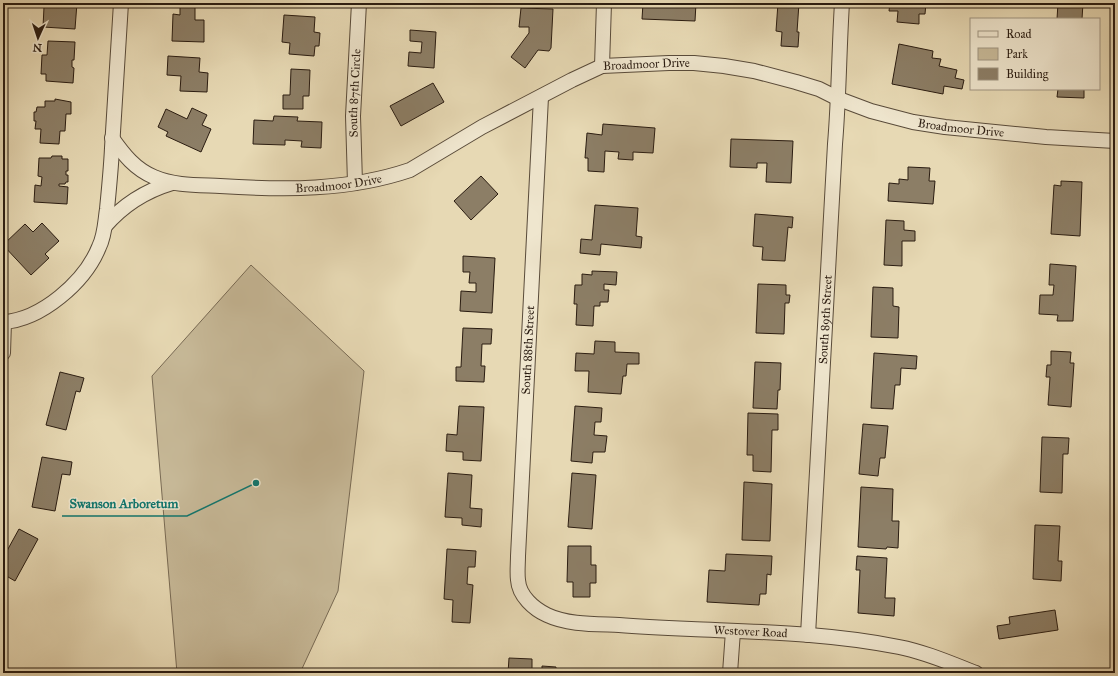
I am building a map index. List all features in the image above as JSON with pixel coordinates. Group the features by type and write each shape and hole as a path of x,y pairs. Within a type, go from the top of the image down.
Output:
{"street":[{"name":"Broadmoor Drive","path":"3,353 4,322 19,320 44,308 64,294 82,276 90,265 99,248 104,234 110,179 121,3"},
{"name":"South 87th Circle","path":"355,183 353,116 359,3"},
{"path":"602,66 604,3"},
{"name":"South 89th Street","path":"808,635 835,144 839,100 838,70 842,3"},
{"name":"Broadmoor Drive","path":"112,138 127,157 141,170 172,183 286,189 319,188 397,175 410,170 482,126 602,66 694,63 754,71 796,82 819,89 839,100 906,120 945,127 1046,137 1115,141"},
{"name":"South 88th Street","path":"527,600 519,587 518,556 541,97"},
{"name":"Broadmoor Drive","path":"105,226 115,214 128,203 156,188 172,183"},
{"name":"Westover Road","path":"527,600 537,610 549,616 580,623 808,635 862,641 899,647 925,654 976,673"},
{"path":"730,673 733,631"}],"green space":[{"path":"251,265 364,371 338,591 300,673 177,673 152,376"}],"building":[{"path":"38,3 77,3 75,29 43,27 44,7 38,6"},
{"path":"180,3 195,3 195,20 204,20 204,42 172,41 173,14 180,15"},
{"path":"409,3 428,3 428,6 409,5"},
{"path":"643,3 696,3 695,21 642,19"},
{"path":"778,3 799,3 797,32 799,32 798,47 781,46 782,32 776,31"},
{"path":"890,3 926,3 925,14 919,14 919,24 897,22 898,11 889,11"},
{"path":"1058,3 1083,3 1082,18 1057,18"},
{"path":"521,8 553,9 551,48 549,51 538,50 525,68 511,57 529,33 529,27 519,27"},
{"path":"284,15 315,17 314,32 320,33 319,46 315,46 314,56 289,54 290,43 282,42"},
{"path":"410,30 436,32 434,68 408,66 409,52 421,53 422,42 410,41"},
{"path":"48,41 75,42 74,60 72,60 72,67 74,68 73,83 46,81 46,74 41,74 42,55 47,55"},
{"path":"899,44 933,51 932,58 941,59 939,66 957,70 955,78 964,80 962,89 944,86 943,94 892,84"},
{"path":"168,56 200,58 199,72 208,73 207,92 180,91 181,76 167,75"},
{"path":"291,69 310,70 309,96 303,96 303,109 283,109 283,95 290,95"},
{"path":"433,83 444,102 401,126 390,106"},
{"path":"1058,90 1084,90 1084,98 1057,97"},
{"path":"55,99 71,102 71,114 66,114 65,131 60,131 59,144 40,143 41,129 35,129 36,121 34,121 34,112 36,112 37,107 45,107 45,101 55,101"},
{"path":"192,108 207,115 202,125 211,129 201,152 166,136 168,132 158,127 166,109 187,119"},
{"path":"274,116 298,117 297,121 322,122 321,148 301,147 302,141 285,140 285,145 253,144 254,120 273,121"},
{"path":"603,124 655,128 653,153 633,152 633,160 618,159 619,152 605,151 604,172 588,171 588,158 585,158 587,133 602,135"},
{"path":"731,139 793,141 791,183 766,182 767,163 757,163 757,168 730,167"},
{"path":"52,156 62,156 62,159 68,159 68,171 66,171 66,175 68,175 68,182 65,184 59,184 59,186 68,187 67,204 34,202 35,185 41,186 42,177 38,176 39,158 51,158"},
{"path":"908,167 930,168 929,181 935,181 933,204 888,201 889,183 899,184 899,179 908,180"},
{"path":"481,176 498,194 471,220 454,201"},
{"path":"1061,181 1082,182 1080,236 1051,234 1054,185 1061,186"},
{"path":"595,205 638,208 636,236 642,237 641,248 601,244 600,255 580,253 581,239 592,240"},
{"path":"755,214 793,217 792,228 788,227 785,261 762,260 763,247 753,246"},
{"path":"886,220 904,221 904,230 915,231 915,241 902,241 902,266 884,265"},
{"path":"42,223 59,241 45,254 49,258 31,275 3,245 25,224 33,232"},
{"path":"463,256 495,258 492,313 460,311 461,291 476,292 476,283 469,283 470,272 463,272"},
{"path":"1050,264 1076,266 1073,321 1057,321 1058,315 1039,314 1040,295 1053,295 1054,285 1049,285"},
{"path":"592,271 617,272 616,285 604,284 604,290 609,290 608,302 600,302 600,306 594,306 593,326 576,325 577,304 574,304 575,285 582,285 582,274 592,275"},
{"path":"758,284 786,285 786,295 790,295 789,303 785,303 784,334 756,333"},
{"path":"873,287 893,288 893,306 899,307 898,338 871,337"},
{"path":"463,328 492,329 491,344 482,344 481,366 485,366 484,382 456,381 456,367 461,367"},
{"path":"595,341 615,342 615,352 639,353 639,364 627,364 626,376 623,376 621,394 588,392 589,371 575,371 576,353 594,354"},
{"path":"1051,351 1071,352 1070,363 1074,363 1071,407 1048,405 1050,377 1046,377 1047,365 1051,365"},
{"path":"874,353 917,356 916,369 901,368 900,385 895,385 893,409 871,408"},
{"path":"755,362 781,363 780,390 778,390 777,409 753,408"},
{"path":"60,372 84,378 80,392 76,391 66,430 46,425"},
{"path":"459,406 484,407 481,461 463,460 463,452 446,451 447,434 457,435"},
{"path":"575,406 602,408 601,422 595,422 594,435 607,436 605,452 593,452 592,463 571,461"},
{"path":"748,413 778,414 778,430 772,430 771,472 753,471 753,455 747,455"},
{"path":"863,424 888,426 885,458 880,458 878,476 859,474"},
{"path":"1042,437 1069,438 1068,454 1063,454 1062,493 1040,492"},
{"path":"42,457 72,462 70,475 62,474 55,511 32,507"},
{"path":"448,473 472,475 470,508 482,509 481,527 462,525 462,518 445,517"},
{"path":"572,473 596,475 592,529 568,527"},
{"path":"744,482 772,484 770,541 742,540"},
{"path":"861,487 893,489 892,521 899,521 898,548 887,547 886,549 858,547"},
{"path":"1035,525 1060,526 1058,561 1062,561 1061,581 1033,579"},
{"path":"19,529 38,539 15,581 3,574 3,558"},
{"path":"568,546 591,546 591,565 596,565 596,583 590,583 590,597 573,597 573,582 567,582"},
{"path":"447,549 476,551 475,567 468,567 467,584 473,585 470,623 452,622 453,600 444,599"},
{"path":"726,554 772,556 771,575 767,574 766,594 760,594 759,605 707,602 709,570 725,571"},
{"path":"857,556 887,558 885,598 895,598 894,616 858,613 860,570 856,570"},
{"path":"1055,610 1058,630 999,639 997,626 1010,624 1009,617"},
{"path":"509,658 532,659 532,670 542,670 542,666 556,667 556,673 508,673"},
{"path":"582,669 635,671 635,673 582,673"},
{"path":"681,670 700,671 700,673 681,673"}],"place":[{"name":"Swanson Arboretum","path":"256,483"}]}
